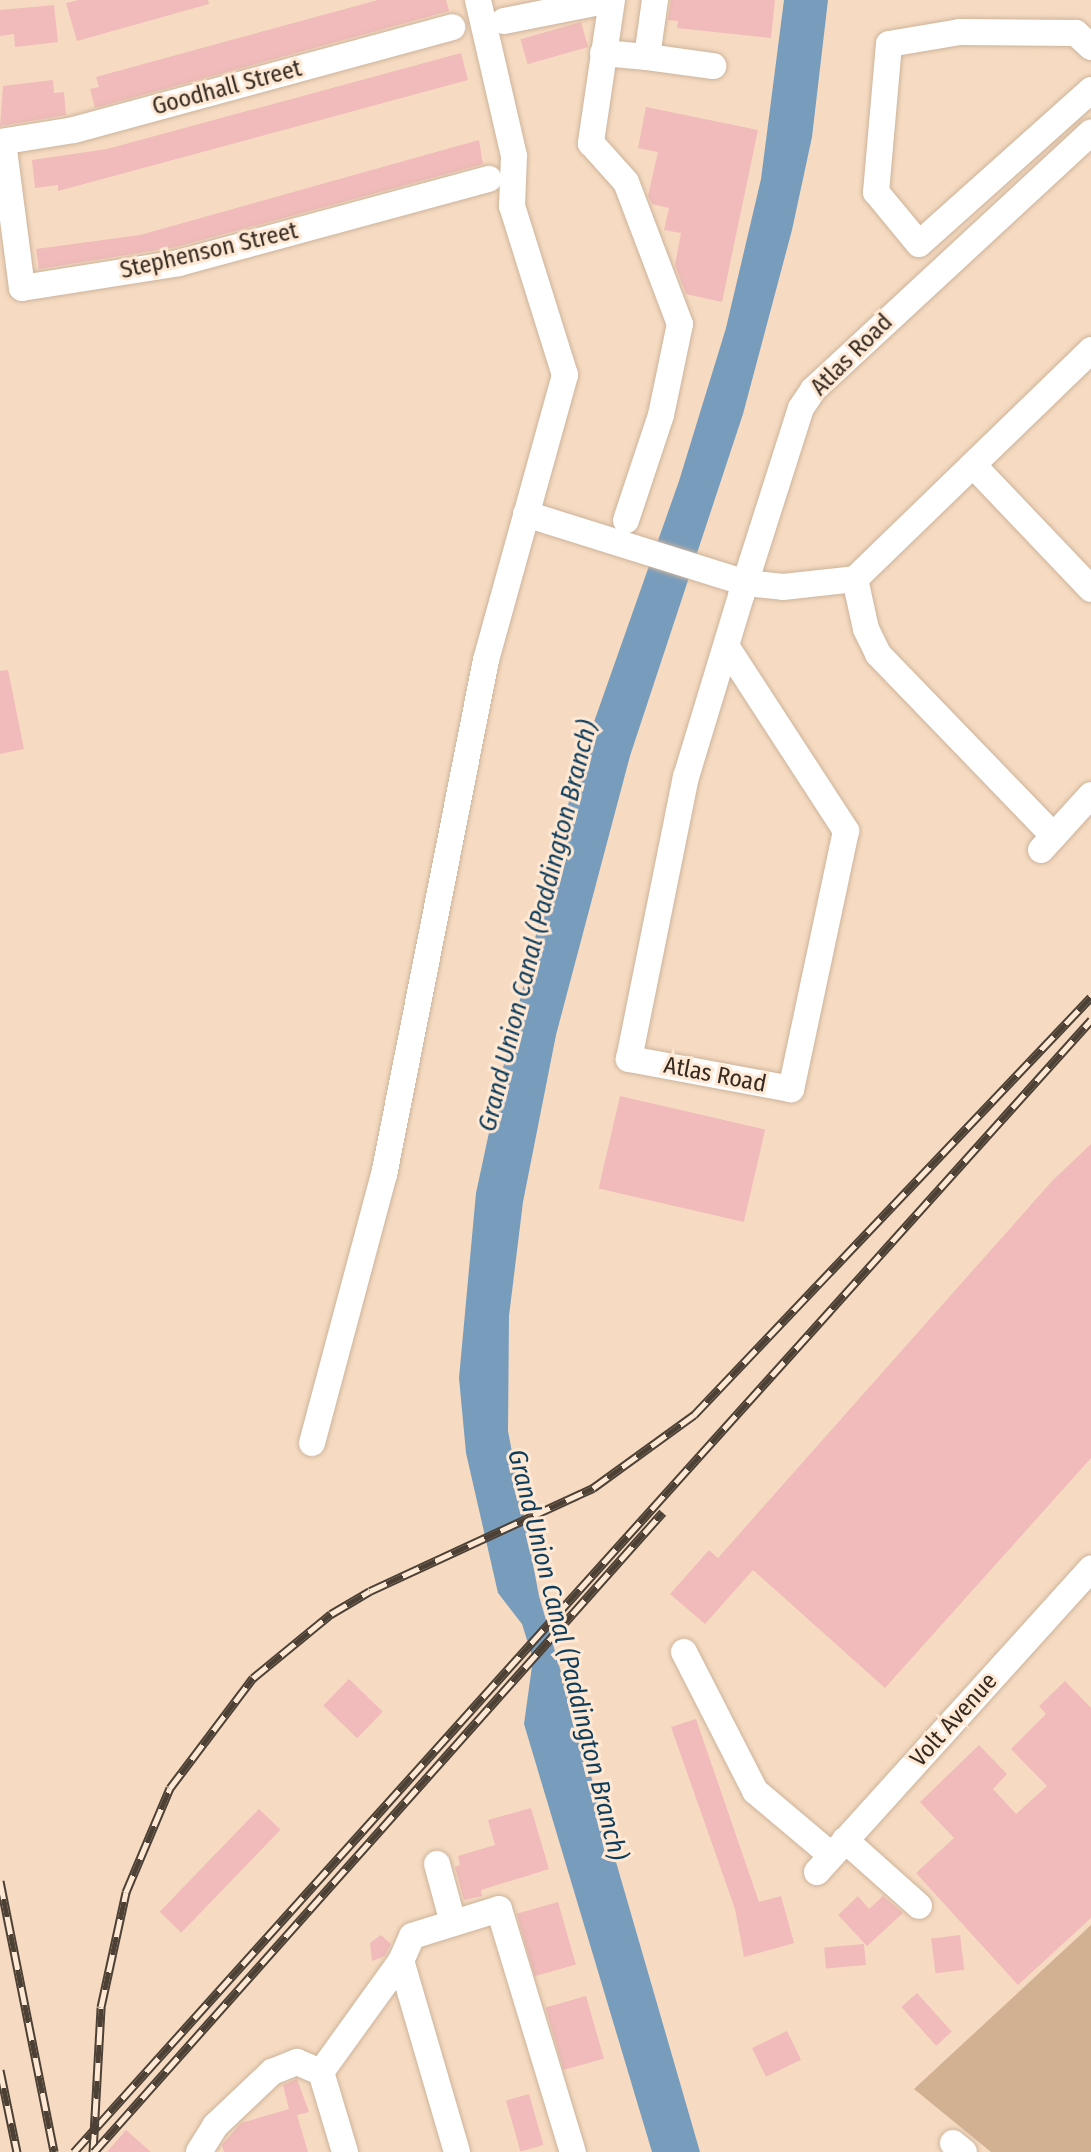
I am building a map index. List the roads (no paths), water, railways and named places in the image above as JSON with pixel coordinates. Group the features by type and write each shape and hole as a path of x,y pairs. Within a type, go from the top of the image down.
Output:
{"street":[{"path":"312,1443 384,1175 486,660 565,375 512,206 514,156 478,0"},
{"path":"504,21 611,0 591,143 626,182 680,324 661,415 618,530"},
{"path":"647,57 655,0"},
{"name":"Goodhall Street","path":"1,142 74,130 452,27"},
{"path":"1091,47 1076,33 960,32 889,44 876,192 919,244 1091,90"},
{"path":"603,53 713,66"},
{"name":"Atlas Road","path":"728,649 846,831 791,1089 629,1059 686,777 728,649 741,581 801,408 813,390 1091,133"},
{"name":"Stephenson Street","path":"1,142 22,288 179,263 489,179"},
{"path":"526,514 618,530 741,581 783,587 855,579 1091,350"},
{"path":"973,465 1091,589"},
{"path":"855,579 866,629 878,654 1048,843 1091,795"},
{"name":"Volt Avenue","path":"831,1856 1091,1569"},
{"path":"684,1652 755,1791 831,1856 919,1906"},
{"path":"437,1864 453,1923"},
{"path":"321,2072 401,1961 412,1936 499,1909 573,2152"},
{"path":"401,1961 457,2152"},
{"path":"199,2152 215,2126 272,2072 297,2062 321,2072"},
{"path":"321,2072 345,2152"}],"water":[{"path":"784,0 828,0 812,137 792,230 743,414 630,756 556,1035 523,1202 509,1316 508,1431 539,1596 700,2152 652,2152 524,1724 533,1659 522,1624 498,1593 466,1453 459,1378 476,1193 502,1072 576,773 679,481 726,328 761,179"}],"railway":[{"path":"93,2152 101,2007 126,1892 170,1788 253,1678 331,1614 370,1591 593,1488 694,1415 1091,997"},
{"path":"74,2152 1091,1020"},
{"path":"94,2152 663,1512"},
{"path":"0,1881 54,2152"},
{"path":"0,2070 17,2152"}],"water label":[{"name":"Grand Union Canal (Paddington Branch)","path":"538,926"},
{"name":"Grand Union Canal (Paddington Branch)","path":"567,1655"}]}
